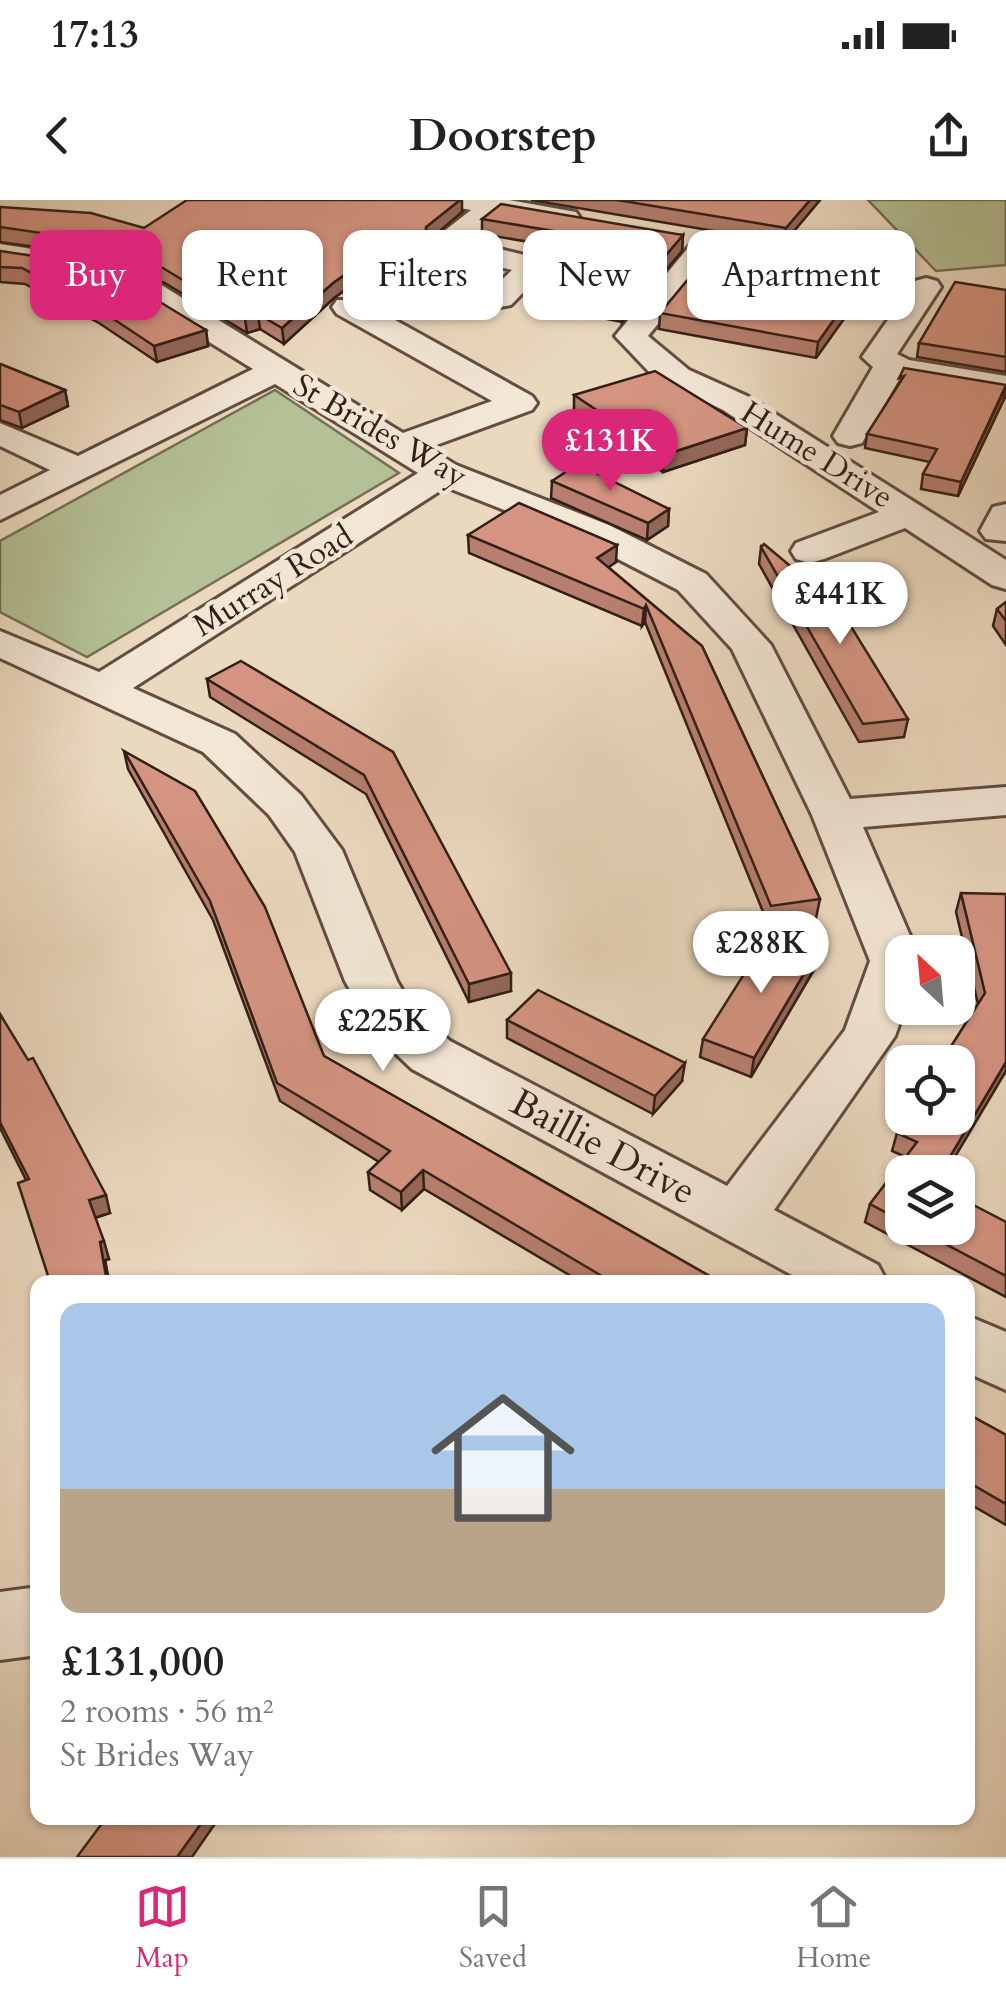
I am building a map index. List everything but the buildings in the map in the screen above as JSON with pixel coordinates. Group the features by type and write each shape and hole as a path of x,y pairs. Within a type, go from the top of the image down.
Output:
{"street":[{"path":"460,200 586,222"},
{"path":"463,230 494,206"},
{"name":"St Brides Way","path":"0,253 93,266 152,293 443,473 596,533 692,582 750,645 835,815 896,962 869,1036 736,1218"},
{"name":"Hume Drive","path":"687,253 631,336 648,358 669,373 735,403 1006,577"},
{"path":"371,320 520,403 401,446"},
{"path":"903,320 878,357 892,364 1006,386"},
{"path":"850,436 892,364"},
{"path":"0,509 275,371"},
{"path":"0,433 76,468"},
{"name":"Murray Road","path":"102,689 443,473"},
{"path":"810,551 911,513"},
{"path":"0,642 102,689"},
{"name":"Baillie Drive","path":"102,689 219,742 285,805 318,850 371,981 394,1022 431,1055 844,1275"},
{"path":"835,815 1006,801"},
{"path":"975,1346 1006,1362"},
{"path":"0,1626 30,1622"}],"green space":[{"path":"868,200 1006,200 1006,265 936,271 915,249 915,230 897,230"},
{"path":"275,390 399,473 87,657 0,612 0,541"}]}
